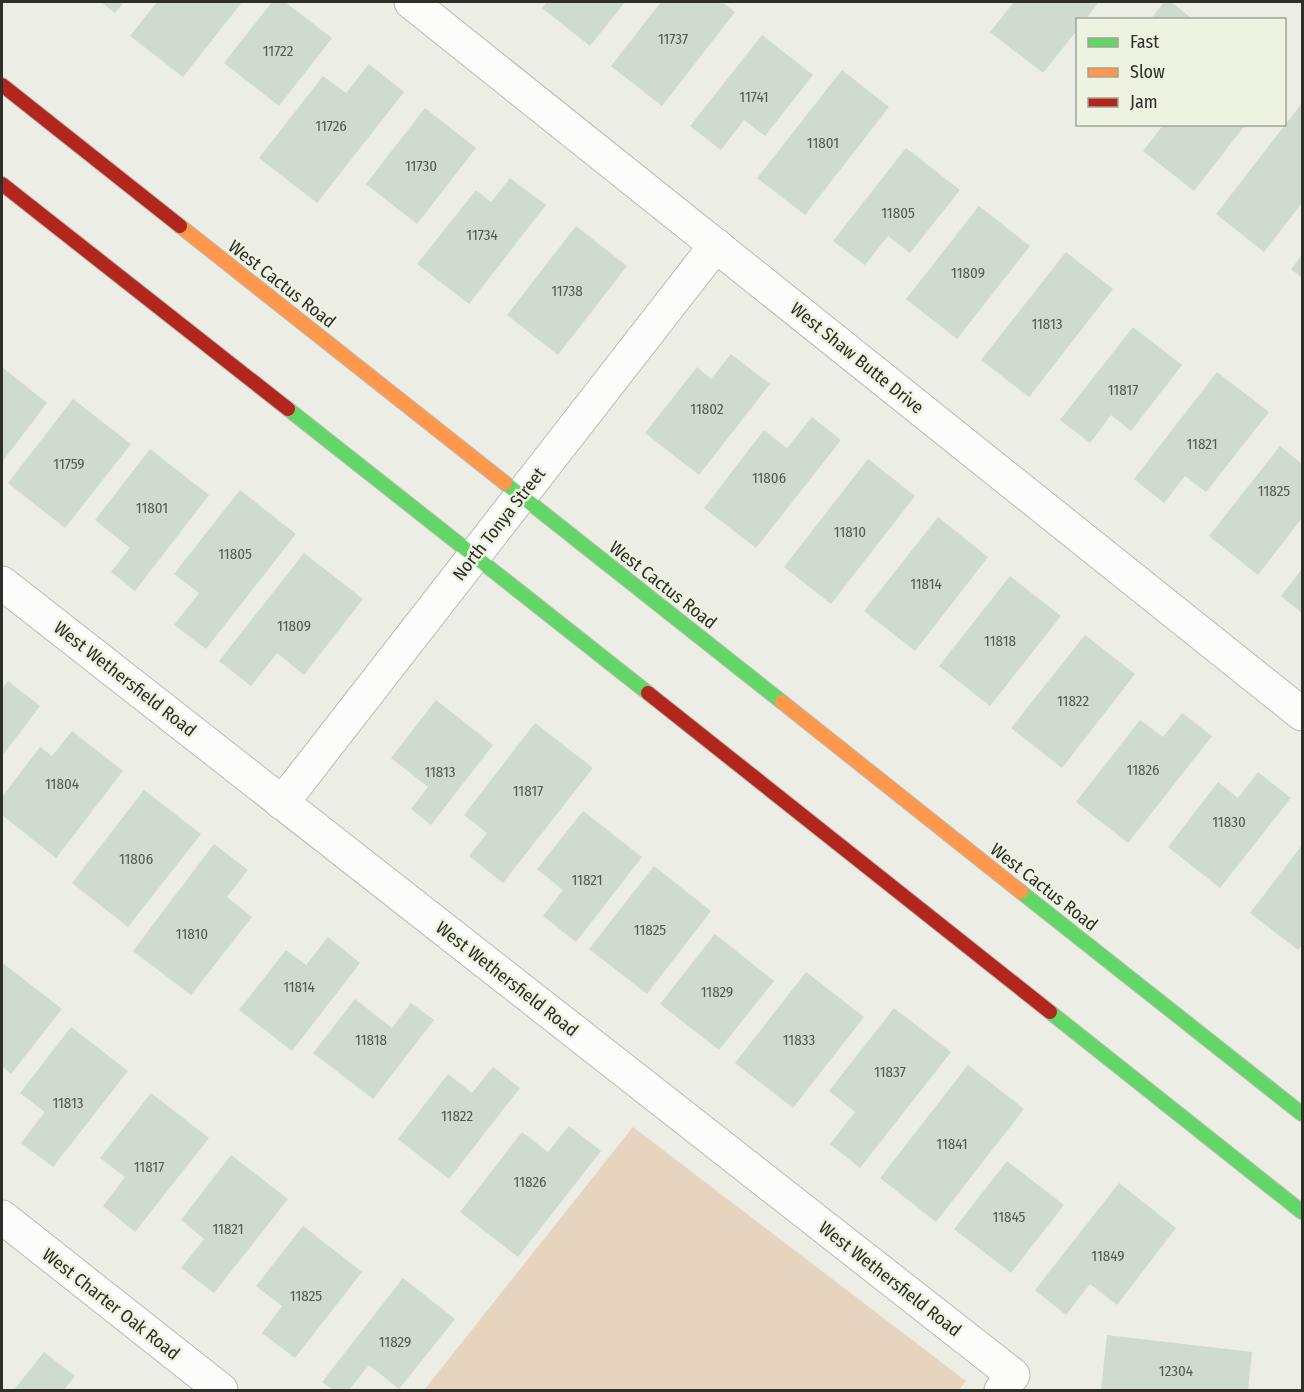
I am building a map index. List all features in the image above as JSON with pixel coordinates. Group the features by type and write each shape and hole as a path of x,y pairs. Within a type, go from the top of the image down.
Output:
{"street":[{"name":"West Shaw Butte Drive","path":"411,2 1302,714"},
{"name":"West Cactus Road","path":"2,85 1302,1114"},
{"path":"2,184 1302,1212"},
{"name":"North Tonya Street","path":"282,803 716,245"},
{"name":"West Wethersfield Road","path":"2,583 282,803 1007,1383"},
{"name":"West Charter Oak Road","path":"2,1217 221,1390"}],"shaded area":[{"path":"633,1127 966,1381 959,1390 424,1390"}],"building":[{"path":"101,2 124,2 115,13"},
{"path":"157,2 242,2 183,77 130,36"},
{"path":"272,2 285,2 332,38 279,106 224,63"},
{"path":"547,2 625,2 590,46 542,8"},
{"path":"661,2 722,2 735,12 662,106 611,66"},
{"path":"1014,2 1099,2 1087,18 1076,18 1076,32 1043,73 990,32"},
{"path":"1164,2 1171,2 1191,18 1152,18"},
{"path":"762,35 813,75 765,136 744,120 721,150 690,126"},
{"path":"369,64 404,92 317,203 259,158 323,76 346,93"},
{"path":"842,70 889,107 805,215 757,178"},
{"path":"1302,103 1302,203 1264,252 1216,214"},
{"path":"425,108 476,148 417,224 366,184"},
{"path":"1162,126 1244,126 1194,191 1143,151"},
{"path":"906,148 960,190 910,253 888,236 865,265 833,241"},
{"path":"510,178 546,205 469,304 417,264 476,190 491,202"},
{"path":"979,206 1030,246 957,339 906,299"},
{"path":"576,226 627,266 558,355 507,315"},
{"path":"1066,252 1113,289 1029,397 981,360"},
{"path":"1302,255 1302,278 1291,269"},
{"path":"1133,327 1182,365 1131,431 1111,415 1090,443 1060,420"},
{"path":"731,354 770,384 699,475 645,433 697,367 711,379"},
{"path":"2,367 47,403 2,462"},
{"path":"1217,372 1269,412 1206,492 1185,476 1164,503 1134,479"},
{"path":"73,399 131,444 65,528 8,483"},
{"path":"812,417 841,440 756,548 704,508 764,430 787,448"},
{"path":"1280,446 1302,464 1302,518 1258,575 1209,536"},
{"path":"150,449 209,495 135,591 111,572 130,548 95,520"},
{"path":"868,459 915,496 831,604 784,567"},
{"path":"240,490 296,534 206,649 174,625 199,593 174,574"},
{"path":"938,517 988,557 915,651 864,611"},
{"path":"304,553 363,599 304,675 277,653 251,686 219,661"},
{"path":"1302,569 1302,613 1281,596"},
{"path":"1010,576 1061,616 990,706 939,666"},
{"path":"1085,635 1135,674 1062,768 1011,728"},
{"path":"8,681 40,706 2,756 2,689"},
{"path":"436,700 493,745 431,825 411,809 428,787 391,758"},
{"path":"1182,713 1212,736 1128,843 1076,802 1140,720 1163,737"},
{"path":"535,723 593,768 503,883 469,856 487,833 464,815"},
{"path":"72,731 123,771 56,858 2,815 2,797 40,747 52,756"},
{"path":"1258,772 1291,798 1220,888 1168,847 1218,782 1238,798"},
{"path":"144,790 201,834 128,927 72,883"},
{"path":"583,811 642,857 576,942 543,916 563,890 537,869"},
{"path":"214,844 248,870 227,897 252,917 191,995 133,951"},
{"path":"1302,845 1302,945 1298,950 1250,913"},
{"path":"654,866 711,911 647,994 589,949"},
{"path":"715,934 774,981 719,1050 660,1004"},
{"path":"328,937 360,963 292,1051 239,1010 286,950 306,965"},
{"path":"4,964 62,1009 11,1074 2,1066 2,967"},
{"path":"806,972 864,1017 793,1108 735,1063"},
{"path":"355,999 392,1028 411,1003 434,1020 373,1099 313,1053"},
{"path":"894,1008 951,1052 860,1168 830,1144 855,1112 829,1091"},
{"path":"71,1027 128,1071 53,1167 21,1143 45,1112 20,1093"},
{"path":"968,1065 1024,1109 936,1222 880,1178"},
{"path":"493,1067 520,1088 449,1179 398,1139 448,1074 472,1093"},
{"path":"151,1093 209,1138 135,1232 103,1206 125,1177 100,1158"},
{"path":"569,1126 601,1151 518,1257 460,1212 522,1132 548,1152"},
{"path":"231,1155 288,1199 214,1293 181,1268 204,1239 181,1220"},
{"path":"1007,1161 1064,1205 1011,1273 954,1229"},
{"path":"1119,1183 1176,1228 1117,1305 1090,1284 1066,1315 1035,1290"},
{"path":"303,1226 362,1272 295,1358 262,1333 282,1306 256,1286"},
{"path":"403,1278 455,1319 399,1389 369,1365 349,1390 333,1390 322,1382"},
{"path":"1107,1335 1252,1352 1248,1390 1101,1390"},
{"path":"44,1352 75,1376 64,1390 14,1390"}],"traffic: fast":[{"path":"288,409 648,693"},
{"path":"505,483 782,702"},
{"path":"1021,892 1302,1114"},
{"path":"1050,1012 1302,1212"}],"traffic: slow":[{"path":"180,226 505,483"},
{"path":"782,702 1021,892"}],"traffic: jam":[{"path":"2,85 180,226"},
{"path":"2,184 288,409"},
{"path":"648,693 1050,1012"}]}
